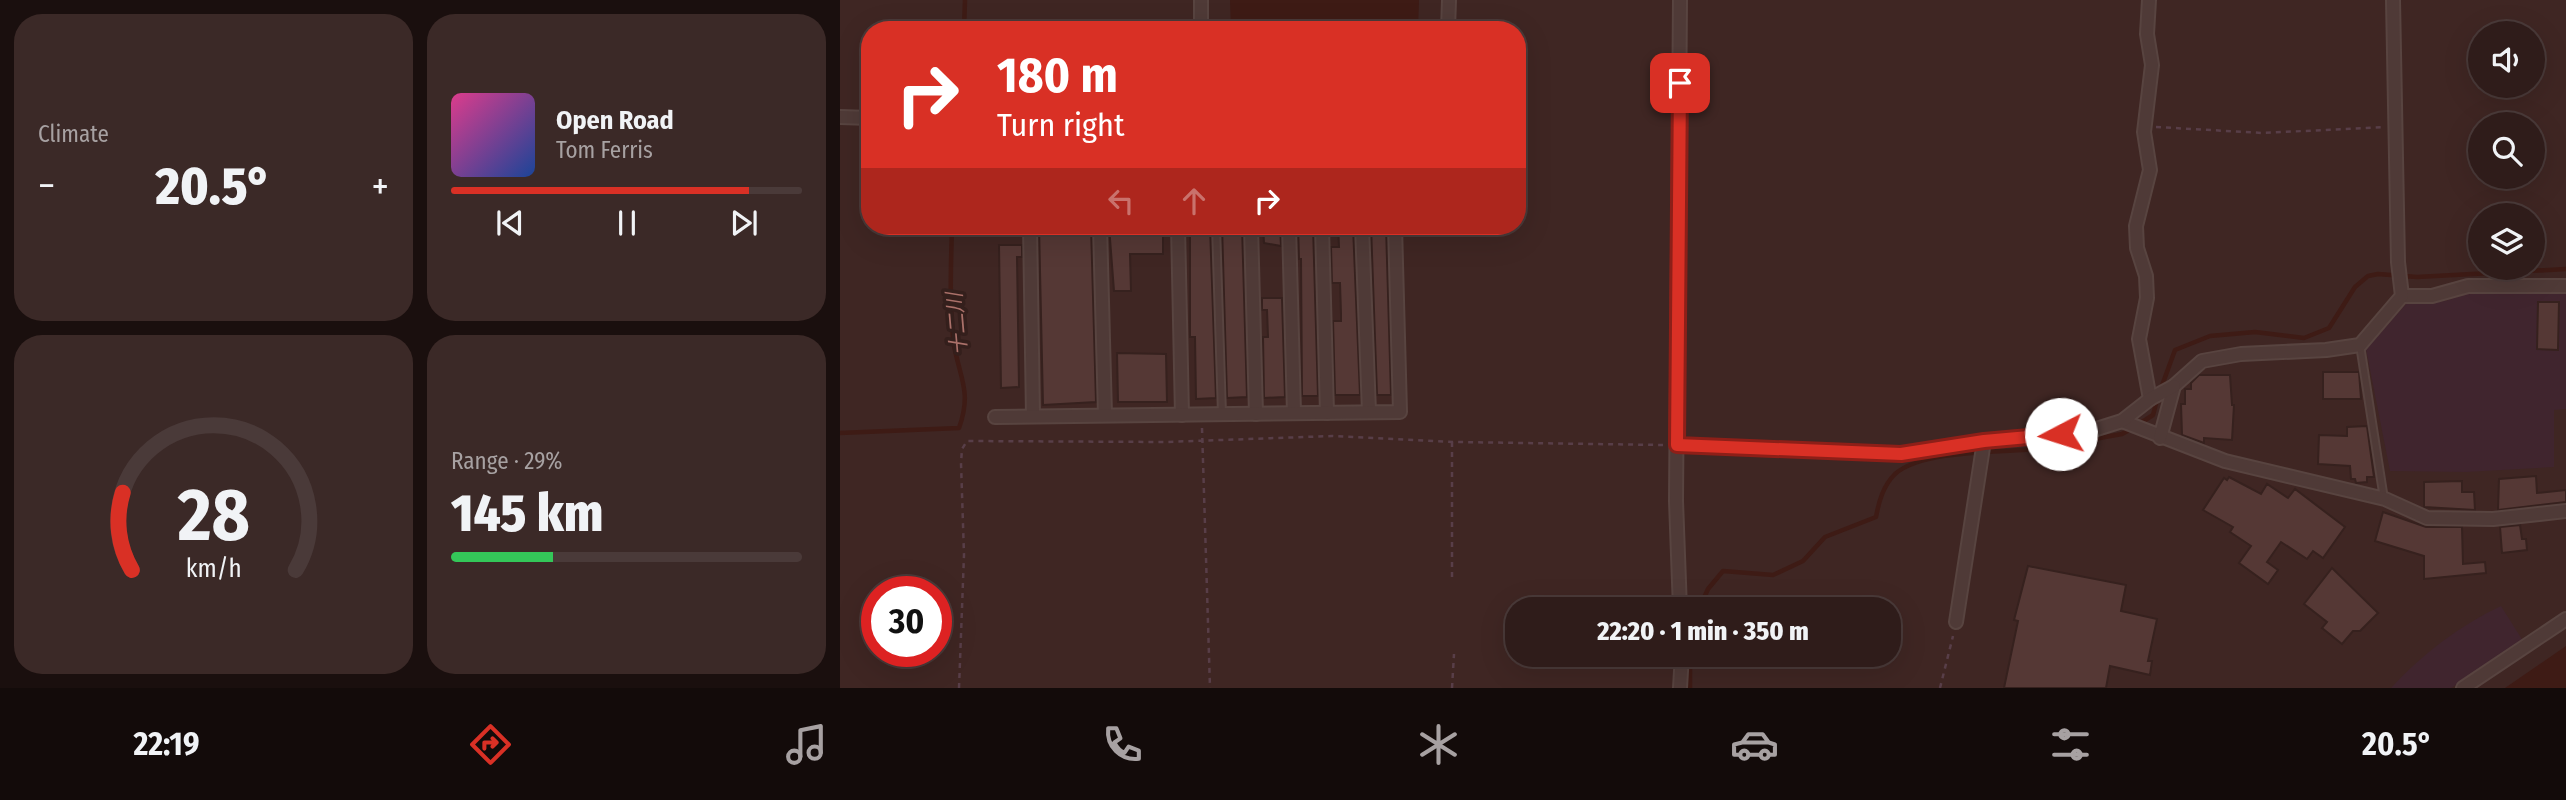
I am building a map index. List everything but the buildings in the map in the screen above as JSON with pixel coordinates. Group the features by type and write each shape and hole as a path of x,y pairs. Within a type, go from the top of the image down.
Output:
{"street":[{"path":"1200,21 1201,0"},
{"path":"1448,21 1449,0"},
{"path":"1679,597 1675,501 1680,0"},
{"path":"2149,0 2147,34 2152,65 2144,126 2150,170 2137,237 2146,275 2147,299 2139,339 2150,399"},
{"path":"1677,445 1901,454 1984,441 2087,432 2122,421 2150,399 2175,386 2202,361 2241,354 2326,350 2360,345 2402,296 2398,262 2393,0"},
{"path":"840,117 861,118"},
{"path":"1030,235 1033,416"},
{"path":"1100,235 1105,415"},
{"path":"1178,235 1182,415"},
{"path":"1251,235 1256,414"},
{"path":"1289,235 1294,413"},
{"path":"1322,235 1327,413"},
{"path":"1362,235 1369,412"},
{"path":"995,417 1400,412 1395,235"},
{"path":"2402,296 2432,296 2468,286 2566,286"},
{"path":"2160,438 2175,386"},
{"path":"2122,421 2225,461 2385,499 2427,518 2444,520 2566,511"},
{"path":"1956,622 1984,441"},
{"path":"2463,688 2566,619"},
{"path":"1680,688 1681,667"}],"lane":[{"path":"1216,235 1222,414"},
{"path":"2360,345 2385,499"}],"path":[{"path":"2144,126 2263,133 2394,126"},
{"path":"1202,414 1210,688"},
{"path":"959,688 964,555 961,463 962,449 967,441 1201,441 1332,436 1452,442 1677,445"},
{"path":"1452,442 1452,577"},
{"path":"1940,688 1956,622"},
{"path":"1452,688 1454,654"}],"shaded area":[{"path":"1230,0 1419,0 1418,21 1231,21"},
{"path":"2475,291 2566,293 2566,409 2554,410 2554,467 2466,472 2390,471 2366,349 2406,304 2445,301"},
{"path":"2501,606 2523,641 2451,688 2391,688 2442,642 2470,622"},
{"path":"2566,646 2566,688 2505,688"}],"waterway":[{"name":"十二川","path":"964,21 965,0"},
{"name":"十二川","path":"840,433 959,428 965,395 952,331 952,235"},
{"path":"2160,391 2175,350 2210,336 2255,332 2304,338 2329,328 2355,287 2368,276 2378,274 2417,277 2566,269"},
{"path":"2139,424 2153,415 2157,400"},
{"path":"1704,597 1723,571 1773,575 1803,561 1825,537 1876,517 1887,484 1895,474 1908,466 1968,453 2048,448 2122,434 2131,429"},
{"path":"1690,667 1690,688"}],"route":[{"path":"1680,83 1677,445 1901,454 1984,441 2061,434"}]}
